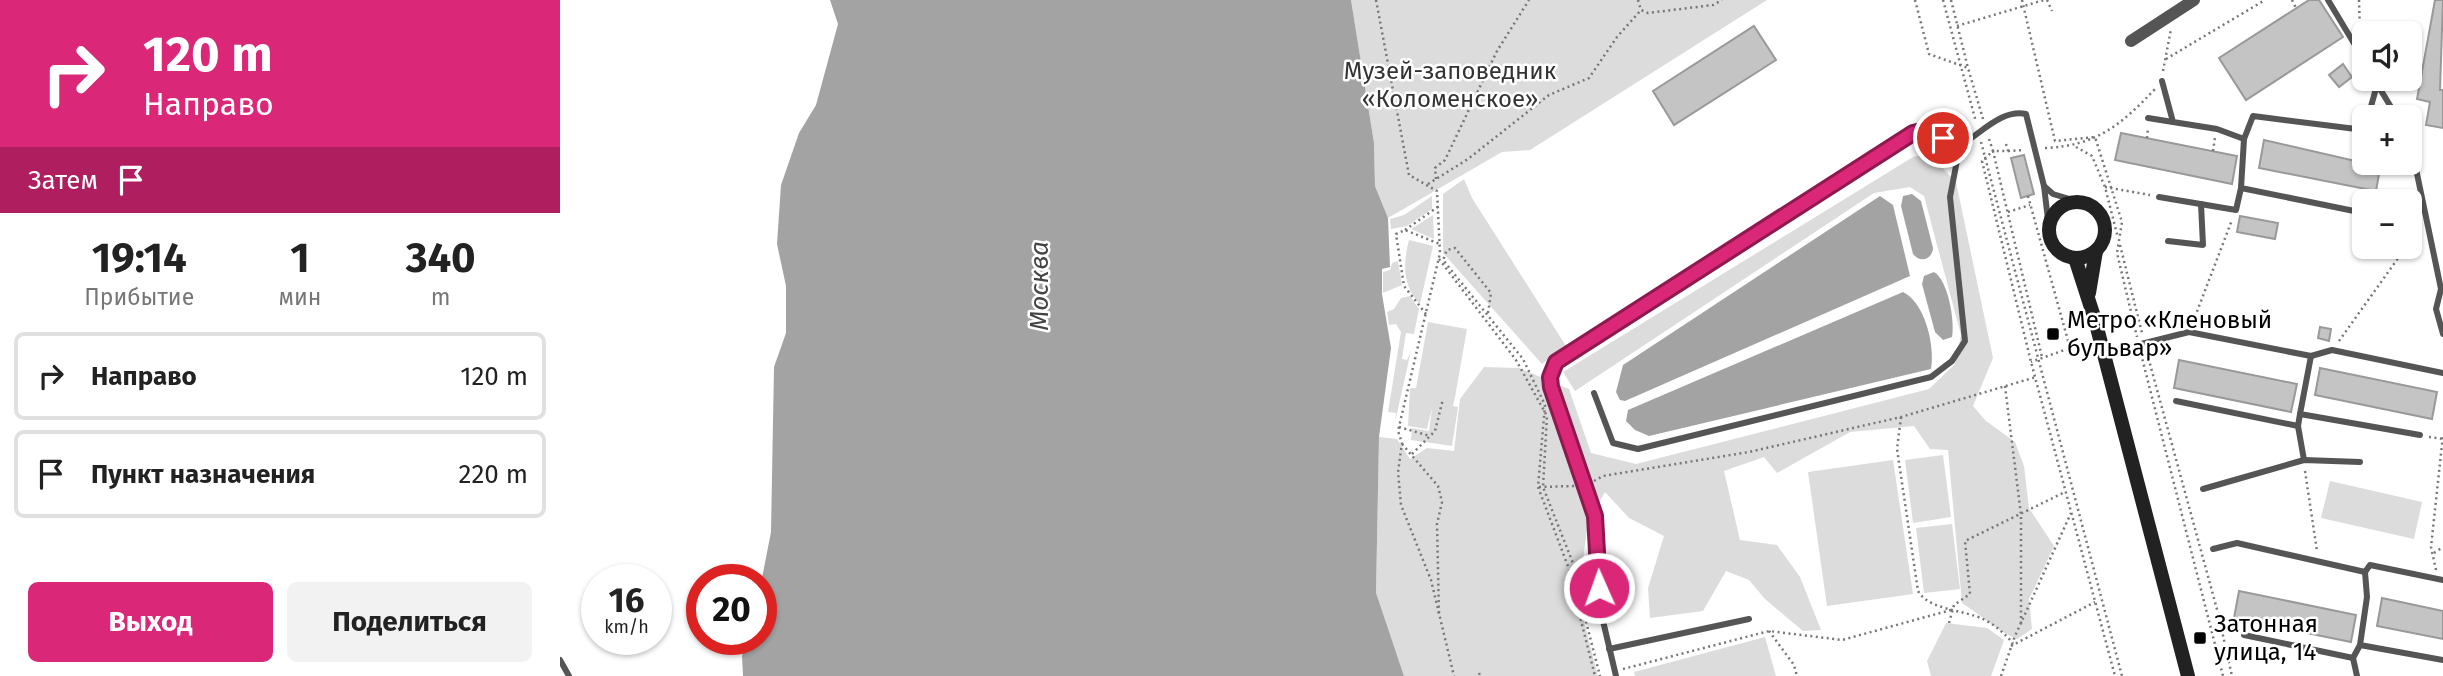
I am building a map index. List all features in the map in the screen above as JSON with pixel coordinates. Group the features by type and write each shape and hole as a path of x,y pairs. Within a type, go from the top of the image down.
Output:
{"street":[{"path":"2131,41 2194,0"},
{"path":"2089,298 2096,251 2105,237 2104,219 2093,206 2076,201 2060,208 2049,228 2051,240 2058,250 2075,258 2096,251"},
{"path":"2075,258 2089,298 2188,676"}],"lane":[{"path":"2328,0 2352,39"},
{"path":"2162,81 2174,122"},
{"path":"1960,145 1979,135 2001,117 2016,112 2026,114 2044,186 2049,228"},
{"path":"2159,197 2235,210 2241,188 2244,139 2253,116 2352,128"},
{"path":"2148,118 2217,129 2244,139"},
{"path":"1615,674 1599,604 1595,516 1551,387 1550,377 1556,362 1913,133 1926,130 1960,145"},
{"path":"1594,393 1612,443 1639,449 1931,377 1952,361 1965,341 1950,197 1960,145"},
{"path":"2417,175 2441,289 2435,309 2443,334"},
{"path":"2044,186 2053,194 2076,201"},
{"path":"2241,188 2352,211"},
{"path":"2168,240 2203,245 2201,204"},
{"path":"2103,353 2189,332 2311,356 2332,351 2443,373"},
{"path":"2304,460 2298,426 2311,356"},
{"path":"2176,401 2298,426"},
{"path":"2300,414 2420,435"},
{"path":"2203,489 2304,460 2360,462"},
{"path":"2213,549 2237,543 2365,572"},
{"path":"2357,676 2353,658 2360,645 2367,597 2365,572 2370,565 2441,579"},
{"path":"1609,649 1749,619"},
{"path":"2244,635 2353,658"},
{"path":"2360,645 2443,660"},
{"path":"560,660 569,676"}],"path":[{"path":"1376,0 1409,175 1437,191 1439,206 1439,259 1399,427 1402,443 1398,472 1401,505 1431,580 1454,676"},
{"path":"1436,179 1435,168 1445,160 1497,51 1528,0"},
{"path":"1638,0 1641,10"},
{"path":"1641,10 1648,13 1694,8 1722,0"},
{"path":"1915,0 1929,54 1968,68"},
{"path":"1943,0 2040,358 2122,676"},
{"path":"1951,0 1993,151 2040,358"},
{"path":"2022,0 2055,141 2095,136"},
{"path":"1957,26 2046,0 2052,11"},
{"path":"2165,60 2265,0"},
{"path":"2292,0 2296,8"},
{"path":"2359,0 2359,21"},
{"path":"1428,184 1468,159 1549,95 1589,78 1617,37 1641,10"},
{"path":"2119,241 2105,187 2092,156 2076,147 2131,114 2162,81 2174,19"},
{"path":"2213,152 2217,129"},
{"path":"2095,136 2122,222 2117,253 2223,676"},
{"path":"2006,144 2008,151 1993,151 1982,161 2031,362 2115,676"},
{"path":"2105,187 2159,197"},
{"path":"2028,196 2070,348 2031,362"},
{"path":"2008,212 2030,205"},
{"path":"1426,314 1404,286 1396,234 1439,206"},
{"path":"2189,332 2235,210"},
{"path":"1405,230 1440,244"},
{"path":"1488,313 1491,293 1455,248 1447,250 1443,260 1523,359 1545,405 1538,487 1576,587 1598,676 1615,674 1769,631 1842,640 1951,610 1970,594 1965,541 2066,492"},
{"path":"1439,259 1516,360 1545,410 1547,416 1543,487 1578,576 1576,587"},
{"path":"2332,351 2397,259"},
{"path":"2141,344 2218,613 2232,676"},
{"path":"1538,487 1586,486 1603,476 1749,452 1901,417 2036,377"},
{"path":"2005,386 2021,515 2021,624"},
{"path":"1412,454 1435,430 1443,399"},
{"path":"1901,417 1897,449 1918,591 1921,596 1951,610 1980,618 2001,629 2012,644"},
{"path":"1399,427 1430,436"},
{"path":"2420,435 2442,438 2433,553 2441,579"},
{"path":"1402,443 1438,486 1442,502 1437,524 1439,619"},
{"path":"2304,460 2319,561"},
{"path":"2001,676 2012,644 2071,513"},
{"path":"2433,553 2443,547"},
{"path":"2012,644 2095,602"},
{"path":"1949,623 1951,610"},
{"path":"2218,613 2244,635"},
{"path":"1769,631 1794,665 1797,676"}],"green space":[{"name":"Музей-заповедник «Коломенское»","path":"1351,0 1767,0 1530,150 1502,152 1388,218 1375,186 1374,143"},
{"path":"1929,154 1956,182 1993,358 1973,406 1986,421 2015,442 2024,466 2029,508 2054,546 2029,599 2032,629 2017,639 1962,603 1948,450 1930,449 1914,426 1850,432 1777,473 1764,457 1724,471 1740,540 1777,545 1800,577 1821,630 1803,631 1765,599 1749,580 1726,571 1703,611 1650,618 1648,588 1664,536 1629,518 1605,492 1588,522 1578,598 1598,676 1404,676 1376,594 1379,437 1397,439 1410,459 1427,448 1454,451 1460,399 1484,367 1519,368 1569,389 1591,453 1636,464 1929,389 1955,364 1961,335 1924,196 1910,187 1874,193 1575,391 1563,372 1913,157"},
{"path":"1464,179 1472,198 1566,346 1542,364 1443,253 1443,194"},
{"path":"1432,196 1432,209 1407,226 1391,229 1390,219 1404,215"},
{"path":"1433,215 1434,239 1411,229"},
{"path":"1409,240 1433,246 1420,304 1407,282 1406,257"},
{"path":"1398,261 1402,285 1383,293 1383,272 1390,270 1392,263"},
{"path":"1410,296 1419,309 1414,334 1406,333 1402,359 1407,360 1411,351 1395,422 1396,413 1388,412 1401,332 1396,324 1389,325 1387,312 1394,309 1401,298"},
{"path":"1428,322 1467,329 1453,406 1458,407 1452,446 1411,440 1412,428 1429,431 1432,408 1427,429 1408,426 1410,388 1416,388"},
{"path":"1943,455 1951,517 1913,523 1905,460"},
{"path":"1893,460 1913,594 1827,606 1808,472"},
{"path":"2330,481 2422,502 2414,539 2321,518"},
{"path":"1952,524 1960,589 1924,593 1916,528"},
{"path":"1946,623 1987,628 2004,640 1991,676 1931,676 1927,661"},
{"path":"1765,637 1776,676 1635,676 1634,672"}],"water":[{"name":"Москва","path":"830,0 1351,0 1374,143 1375,186 1388,218 1390,267 1382,269 1382,294 1391,348 1379,437 1376,593 1404,676 743,676 742,655 777,655 777,564 765,564 771,532 774,367 786,333 786,286 777,244 781,185 799,133 816,105 838,24"},
{"path":"1912,194 1921,201 1933,248 1925,259 1919,259 1913,254 1901,206 1903,196"},
{"path":"1880,196 1893,205 1910,276 1625,401 1620,400 1616,392 1623,365"},
{"path":"1934,272 1947,292 1951,312 1952,337 1943,340 1935,332 1922,284 1924,276"},
{"path":"1903,292 1917,305 1927,326 1931,369 1649,436 1635,430 1626,421 1628,410"}],"building":[{"path":"2309,0 2319,0 2343,37 2246,100 2219,58"},
{"path":"2435,0 2443,0 2440,90 2443,90 2443,128 2426,125 2430,102 2417,99 2418,91 2422,91 2422,72"},
{"path":"1754,26 1776,60 1674,125 1653,91"},
{"path":"2343,64 2352,77 2339,87 2329,75"},
{"path":"2121,133 2237,156 2232,184 2115,160"},
{"path":"2264,140 2352,160 2352,175 2379,175 2376,189 2366,189 2259,168"},
{"path":"2024,155 2034,194 2021,198 2011,158"},
{"path":"2240,216 2278,223 2275,239 2237,232"},
{"path":"2320,327 2331,329 2329,341 2318,338"},
{"path":"2179,360 2297,384 2291,412 2174,388"},
{"path":"2320,368 2437,392 2432,419 2315,395"},
{"path":"2239,591 2356,615 2351,642 2234,618"},
{"path":"2382,598 2443,611 2443,639 2377,626"}],"place":[{"name":"Метро «Кленовый бульвар»","path":"2053,334"},
{"name":"Затонная улица, 14","path":"2200,638"}],"route":[{"path":"1599,588 1595,516 1551,387 1550,377 1556,362 1913,133 1926,130 1943,138"}]}
